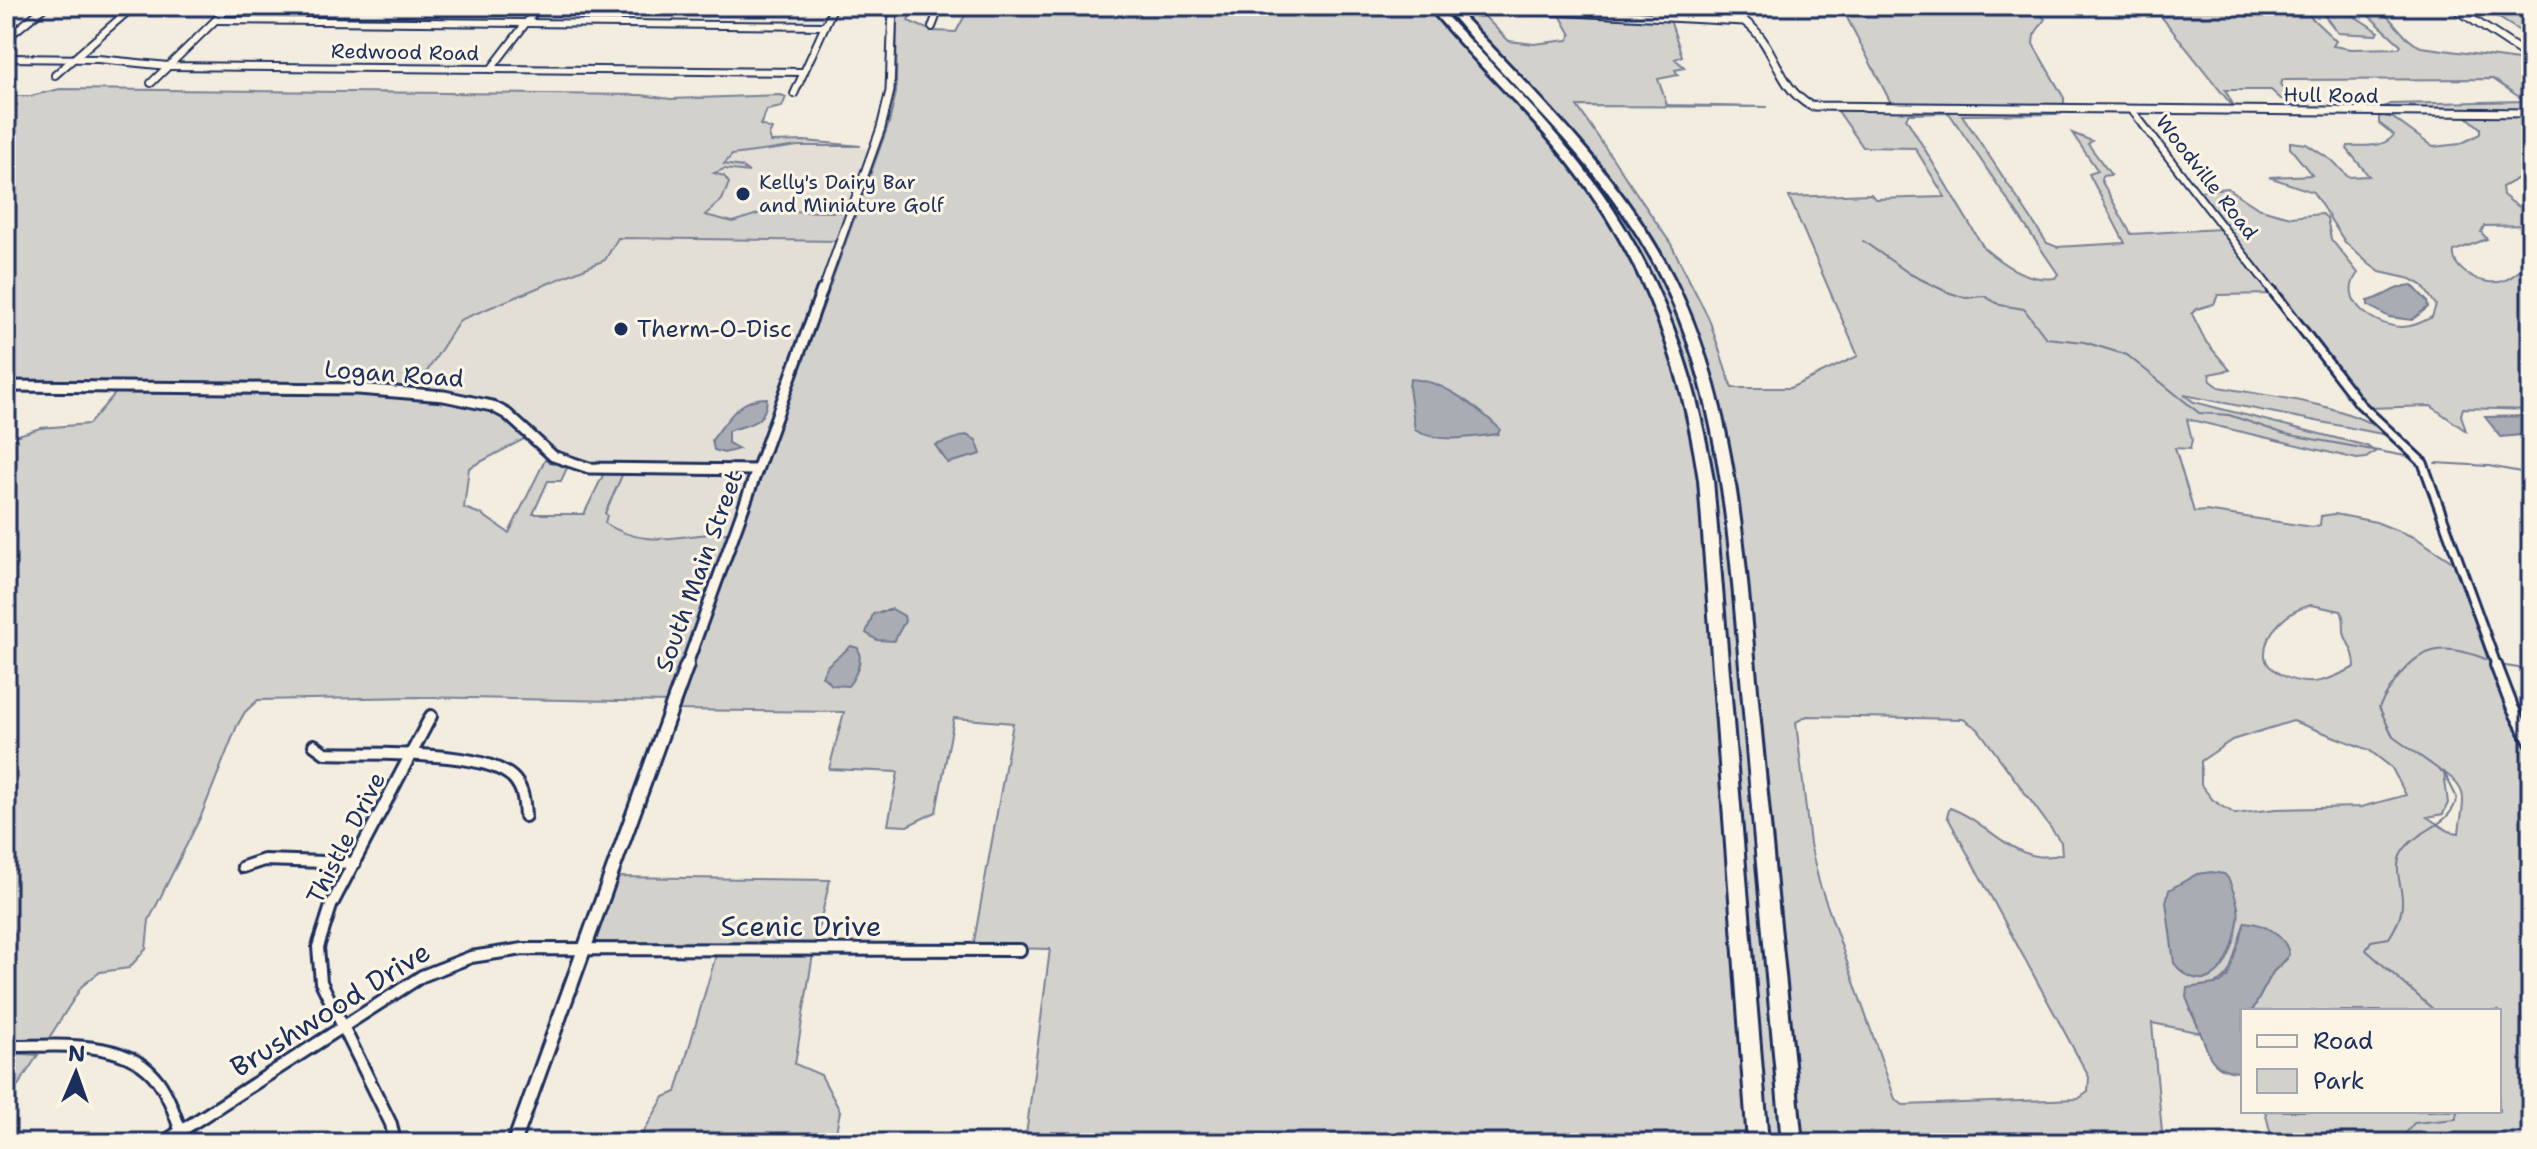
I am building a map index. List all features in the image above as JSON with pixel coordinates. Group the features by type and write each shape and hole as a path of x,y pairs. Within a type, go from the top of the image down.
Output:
{"highway":[{"path":"1432,6 1561,148 1607,209 1649,282 1689,389 1707,494 1758,1143"},
{"path":"1448,6 1581,150 1625,207 1669,281 1706,373 1729,483 1792,1143"}],"street":[{"path":"6,39 46,6"},
{"path":"55,75 134,6"},
{"path":"151,83 230,6"},
{"path":"491,69 539,6"},
{"path":"794,94 834,6"},
{"name":"South Main Street","path":"514,1143 887,108 893,6"},
{"path":"932,27 940,6"},
{"name":"Woodville Road","path":"1522,6 1533,10 1711,17 1749,23 1760,34 1792,92 1801,102 1811,106 2131,109 2360,404 2423,463 2503,681 2531,743"},
{"path":"2452,6 2531,58"},
{"path":"216,20 825,26"},
{"name":"Redwood Road","path":"6,58 75,58 168,66 804,72"},
{"name":"Hull Road","path":"2131,109 2531,113"},
{"name":"Logan Road","path":"6,386 413,392 499,407 513,417 545,452 567,464 589,468 757,470"},
{"name":"Thistle Drive","path":"395,1143 391,1124 321,982 318,947 331,906 431,716"},
{"path":"314,745 325,753 470,758 494,765 511,777 525,795 525,816"},
{"path":"243,867 264,860 355,863"},
{"name":"Brushwood Drive","path":"162,1143 182,1137 422,976 464,958 506,950 583,950"},
{"name":"Scenic Drive","path":"583,950 1020,950"},
{"path":"6,1046 95,1050 129,1057 154,1076 182,1137"}],"shaded area":[{"path":"798,146 870,148 846,212 767,211 733,222 704,214 710,209 713,173 739,169 747,173 742,167 724,165 732,155"},
{"path":"679,237 837,241 754,467 571,462 548,449 509,407 476,398 406,388 426,373 460,320 605,260 618,238 649,241"},
{"path":"2412,285 2427,301 2428,307 2412,320 2389,317 2368,305 2368,301"},
{"path":"1410,379 1435,384 1459,396 1500,429 1498,434 1444,438 1415,430"},
{"path":"767,398 763,414 755,422 728,431 728,443 739,449 724,453 714,450 712,440 741,406"},
{"path":"2531,416 2531,434 2501,437 2485,417"},
{"path":"966,435 976,440 981,454 948,463 935,445"},
{"path":"624,471 751,474 729,533 650,540 623,535 605,523 607,515 604,515"},
{"path":"892,609 904,616 905,621 894,641 877,640 866,633 873,614"},
{"path":"851,646 858,648 859,653 856,673 848,686 832,685 822,676 828,665"},
{"path":"2197,874 2224,874 2228,878 2239,916 2226,962 2213,976 2194,978 2174,963 2166,902 2169,890"},
{"path":"2245,922 2273,932 2284,942 2289,955 2273,972 2253,1009 2241,1009 2239,1072 2222,1068 2210,1057 2186,997 2187,988 2221,983 2228,976"}],"green space":[{"path":"897,6 913,6 908,21 932,31 956,32 970,6 1467,6 1478,10 1509,41 1534,44 1568,40 1571,35 1560,15 1555,14 1669,17 1682,56 1675,59 1685,68 1675,70 1678,75 1658,79 1667,105 1767,107 1577,106 1671,244 1709,319 1732,388 1790,388 1858,356 1789,197 1871,194 1875,199 1945,197 1915,148 1863,147 1836,108 2057,110 2060,114 1962,115 2047,243 2057,247 2125,243 2089,174 2098,171 2072,133 2092,141 2088,144 2111,175 2102,176 2101,180 2131,234 2220,229 2272,294 2218,295 2214,304 2197,309 2192,314 2206,342 2230,370 2209,374 2211,381 2219,387 2331,408 2392,436 2184,395 2194,402 2367,446 2375,452 2357,459 2187,419 2192,440 2190,449 2175,448 2194,512 2206,511 2312,527 2320,525 2321,516 2335,514 2376,522 2416,538 2454,563 2497,684 2531,749 2531,1143 2273,1143 2266,1113 2501,1113 2501,1009 2253,1009 2273,972 2287,959 2245,922 2234,960 2225,977 2208,986 2190,1010 2202,1033 2152,1023 2163,1143 1025,1143 1050,949 973,947 1013,723 954,718 936,812 907,826 888,825 898,772 829,769 844,712 676,710 889,123 896,93","holes":["1949,113 2058,274 2055,278 2026,274 2008,266 1984,248 1906,118 1909,114","2311,605 2341,611 2344,633 2355,667 2337,676 2309,682 2280,674 2268,665 2265,656 2273,630 2295,611","1807,716 1963,719 1978,729 2061,842 2062,854 2046,857 2031,855 1950,808 1947,816 2089,1077 2088,1092 2078,1099 1903,1105 1895,1099 1819,882 1810,844 1796,722","2293,721 2369,750 2392,768 2406,795 2361,807 2276,809 2235,814 2213,800 2201,785 2201,761 2232,740","2444,772 2462,792 2459,833 2448,831 2427,817 2443,814 2448,803"]},
{"path":"1841,6 2012,6 2017,11 2036,11 2045,19 2034,35 2033,44 2064,98 2064,106 2233,107 2153,6 2299,6 2336,41 2333,46 2351,49 2399,48 2401,45 2358,6 2370,7 2387,16 2405,36 2421,47 2518,60 2531,69 2531,109 2382,108 2390,104 2525,101 2493,79 2283,80 2280,84 2291,100 2281,99 2271,90 2225,90 2235,108 1892,105"},
{"path":"2480,6 2531,6 2531,38"},
{"path":"2351,14 2379,32 2376,35 2338,33 2324,15"},
{"path":"6,88 15,89 12,96 30,96 60,89 641,95 671,99 781,95 786,97 782,107 767,110 760,125 772,129 769,135 771,142 805,141 861,146 798,146 732,155 724,164 742,167 749,172 724,169 714,173 724,176 729,183 722,200 705,215 733,222 767,211 846,212 837,241 618,238 605,260 460,320 426,373 406,388 6,383 6,108 18,105 6,104"},
{"path":"2466,116 2531,116 2531,159 2521,163 2525,170 2522,176 2502,187 2503,195 2513,203 2523,208 2531,207 2531,225 2484,226 2481,232 2487,239 2454,251 2454,258 2463,271 2487,282 2503,281 2531,265 2531,410 2463,408 2461,415 2466,431 2431,406 2369,408 2199,191 2227,188 2258,208 2291,217 2322,214 2327,218 2331,239 2358,273 2352,283 2355,302 2370,317 2391,326 2417,324 2432,317 2436,305 2422,285 2411,279 2380,272 2345,242 2313,192 2269,177 2312,175 2290,148 2290,142 2306,144 2334,162 2348,177 2369,176 2347,149 2348,146 2373,145 2390,139 2394,135 2379,123 2379,117 2393,118 2433,147 2460,144 2480,134 2480,128"},
{"path":"118,390 368,391 436,397 498,411 526,438 469,468 464,508 481,514 509,533 546,458 567,468 561,481 548,481 533,514 584,514 605,471 624,471 605,513 605,523 636,536 651,538 729,533 669,702 417,697 258,700 245,712 237,726 201,816 149,920 146,949 129,968 100,972 82,986 47,1041 6,1040 6,439 40,428 89,424"},
{"path":"616,877 830,880 814,947 606,947 596,941 595,935"},
{"path":"813,954 795,1064 821,1075 840,1111 834,1143 637,1143 664,1097 676,1092 716,955"},
{"path":"6,1053 38,1055 6,1104"}],"waterway":[{"path":"1863,241 1910,274 1947,292 1966,298 1984,296 2000,305 2024,309 2046,338 2084,342 2127,355 2199,413 2229,415 2285,434 2411,457"},
{"path":"2435,463 2489,466 2531,474"},
{"path":"2433,1009 2366,950 2371,941 2389,938 2400,917 2402,897 2398,866 2401,854 2415,839 2447,816 2457,798 2445,774 2393,737 2379,707 2402,673 2425,654 2454,650 2493,662"},
{"path":"2499,665 2531,670"},
{"path":"2398,1143 2414,1123 2456,1119 2457,1113"}],"place":[{"name":"Kelly's Dairy Bar and Miniature Golf","path":"743,194"},
{"name":"Therm-O-Disc","path":"621,329"}]}
